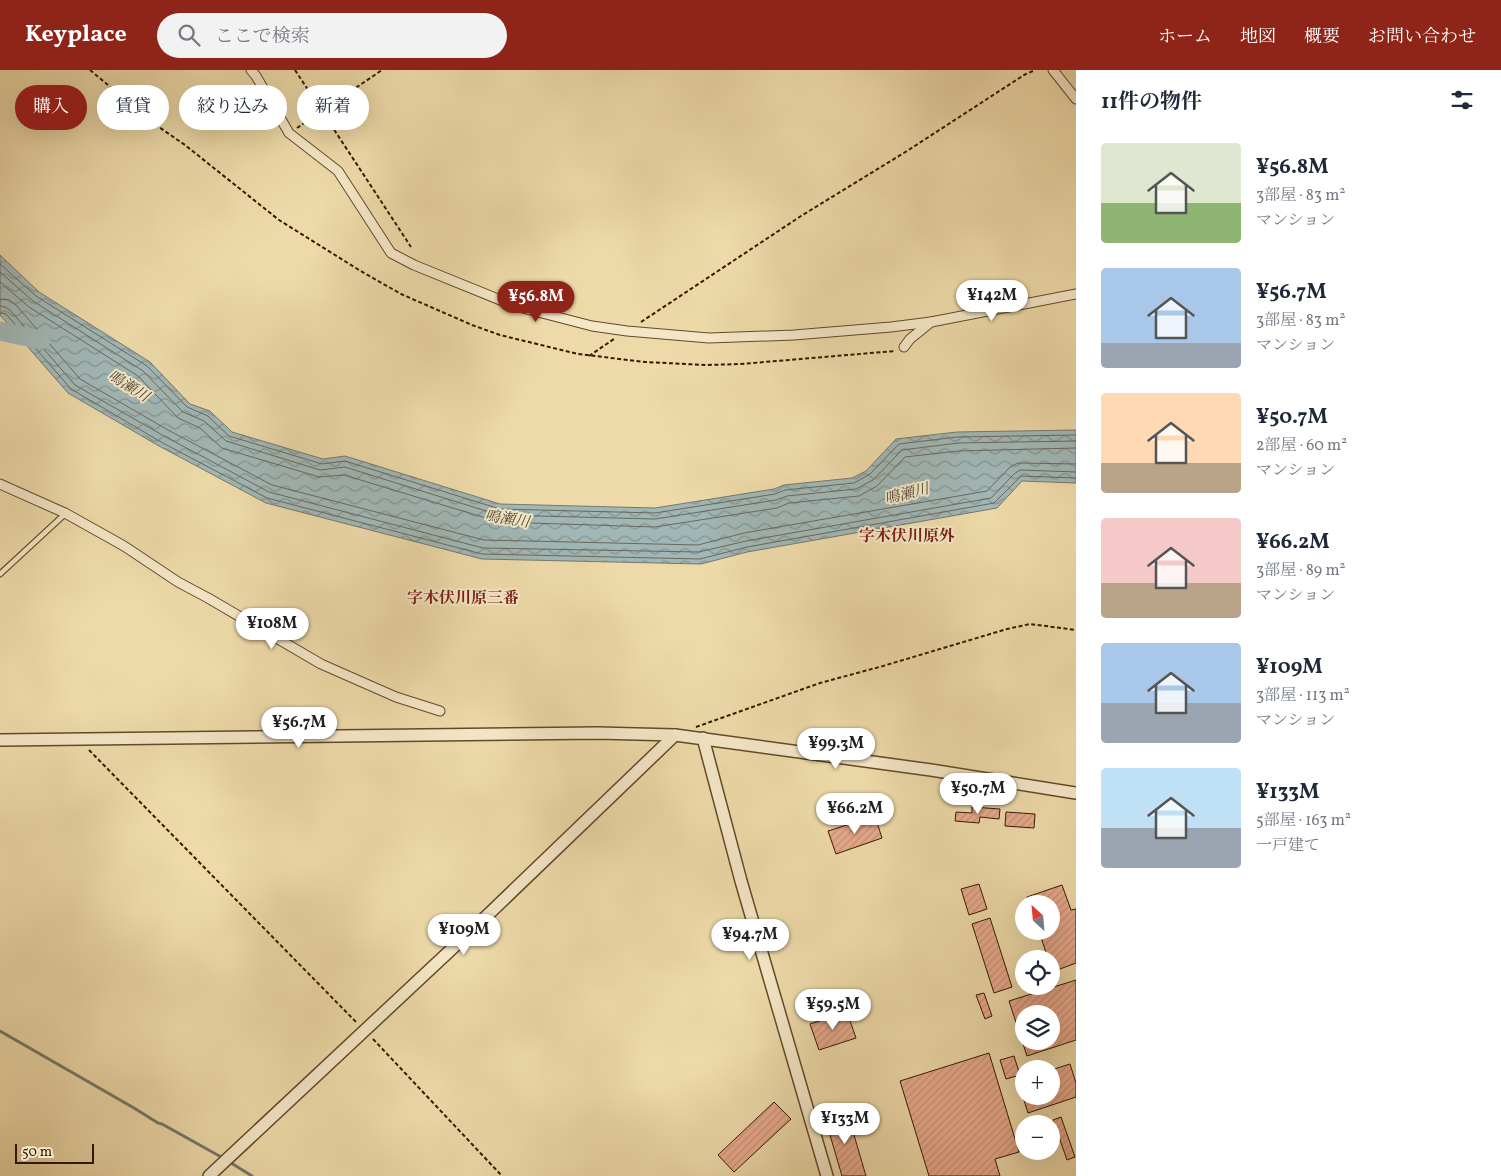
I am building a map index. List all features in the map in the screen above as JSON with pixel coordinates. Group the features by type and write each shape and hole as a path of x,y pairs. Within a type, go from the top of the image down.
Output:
{"street":[{"path":"251,70 289,133 338,171 391,253 414,265 515,306 592,326 709,338 891,328 1076,294"},
{"path":"1053,70 1076,99"},
{"path":"904,347 910,339 931,322"},
{"path":"0,484 65,513 124,546 178,582 321,664 396,697 440,711"},
{"path":"0,740 588,733 675,734 931,770 1076,793"},
{"path":"209,1176 471,931 675,734"},
{"path":"703,738 740,880 827,1176"}],"lane":[{"path":"0,574 65,513"}],"path":[{"path":"90,70 156,125 185,145 279,220 401,294 500,335 589,356 646,362 706,365 741,364 893,351 904,347"},
{"path":"295,70 305,85"},
{"path":"360,85 382,70"},
{"path":"589,356 801,216 907,151 1024,75 1035,70"},
{"path":"289,133 297,127"},
{"path":"335,130 411,247"},
{"path":"675,734 820,683 1007,629 1030,624 1076,630"},
{"path":"99,760 364,1030 502,1176"}],"water":[{"name":"鳴瀬川","path":"0,255 39,292 150,362 190,404 210,411 232,432 323,459 345,456 500,504 655,508 774,489 784,485 852,478 866,471 896,439 957,432 1076,430 1076,483 1022,481 997,508 747,552 701,564 482,559 266,503 159,446 68,393 0,315"}],"building":[{"path":"972,807 1000,809 999,819 980,817 979,823 955,821 956,812 972,813"},
{"path":"1006,812 1035,814 1034,828 1005,826"},
{"path":"875,816 882,838 836,854 828,831"},
{"path":"979,884 987,909 969,915 961,889"},
{"path":"1062,885 1071,910 1076,909 1076,963 1060,969 1060,950 1045,950 1042,940 1060,940 1060,895 1033,895"},
{"path":"990,918 1012,987 994,993 972,924"},
{"path":"1076,980 1076,1040 1060,1045 1060,1005 1015,1005 1015,1019 1009,1001 1028,995 1060,995 1060,985"},
{"path":"984,993 992,1016 985,1019 976,995"},
{"path":"847,1012 856,1038 819,1050 810,1024"},
{"path":"1025,1050 1045,1050 1027,1056"},
{"path":"989,1053 1015,1139 1015,1153 995,1159 1000,1176 929,1176 900,1081"},
{"path":"1014,1056 1015,1076 1006,1079 1000,1060"},
{"path":"1070,1064 1076,1083 1076,1097 1060,1102 1060,1067"},
{"path":"774,1102 791,1119 734,1172 718,1155"},
{"path":"1026,1105 1052,1105 1028,1113"},
{"path":"847,1111 866,1176 842,1176 825,1118"},
{"path":"1060,1117 1075,1157 1067,1160 1060,1140"}],"waterway":[{"path":"0,331 41,340"},
{"path":"0,1031 158,1123 223,1158"},
{"path":"228,1161 252,1176"}],"district":[{"name":"字木伏川原外","path":"907,537"},
{"name":"字木伏川原三番","path":"463,599"}]}
